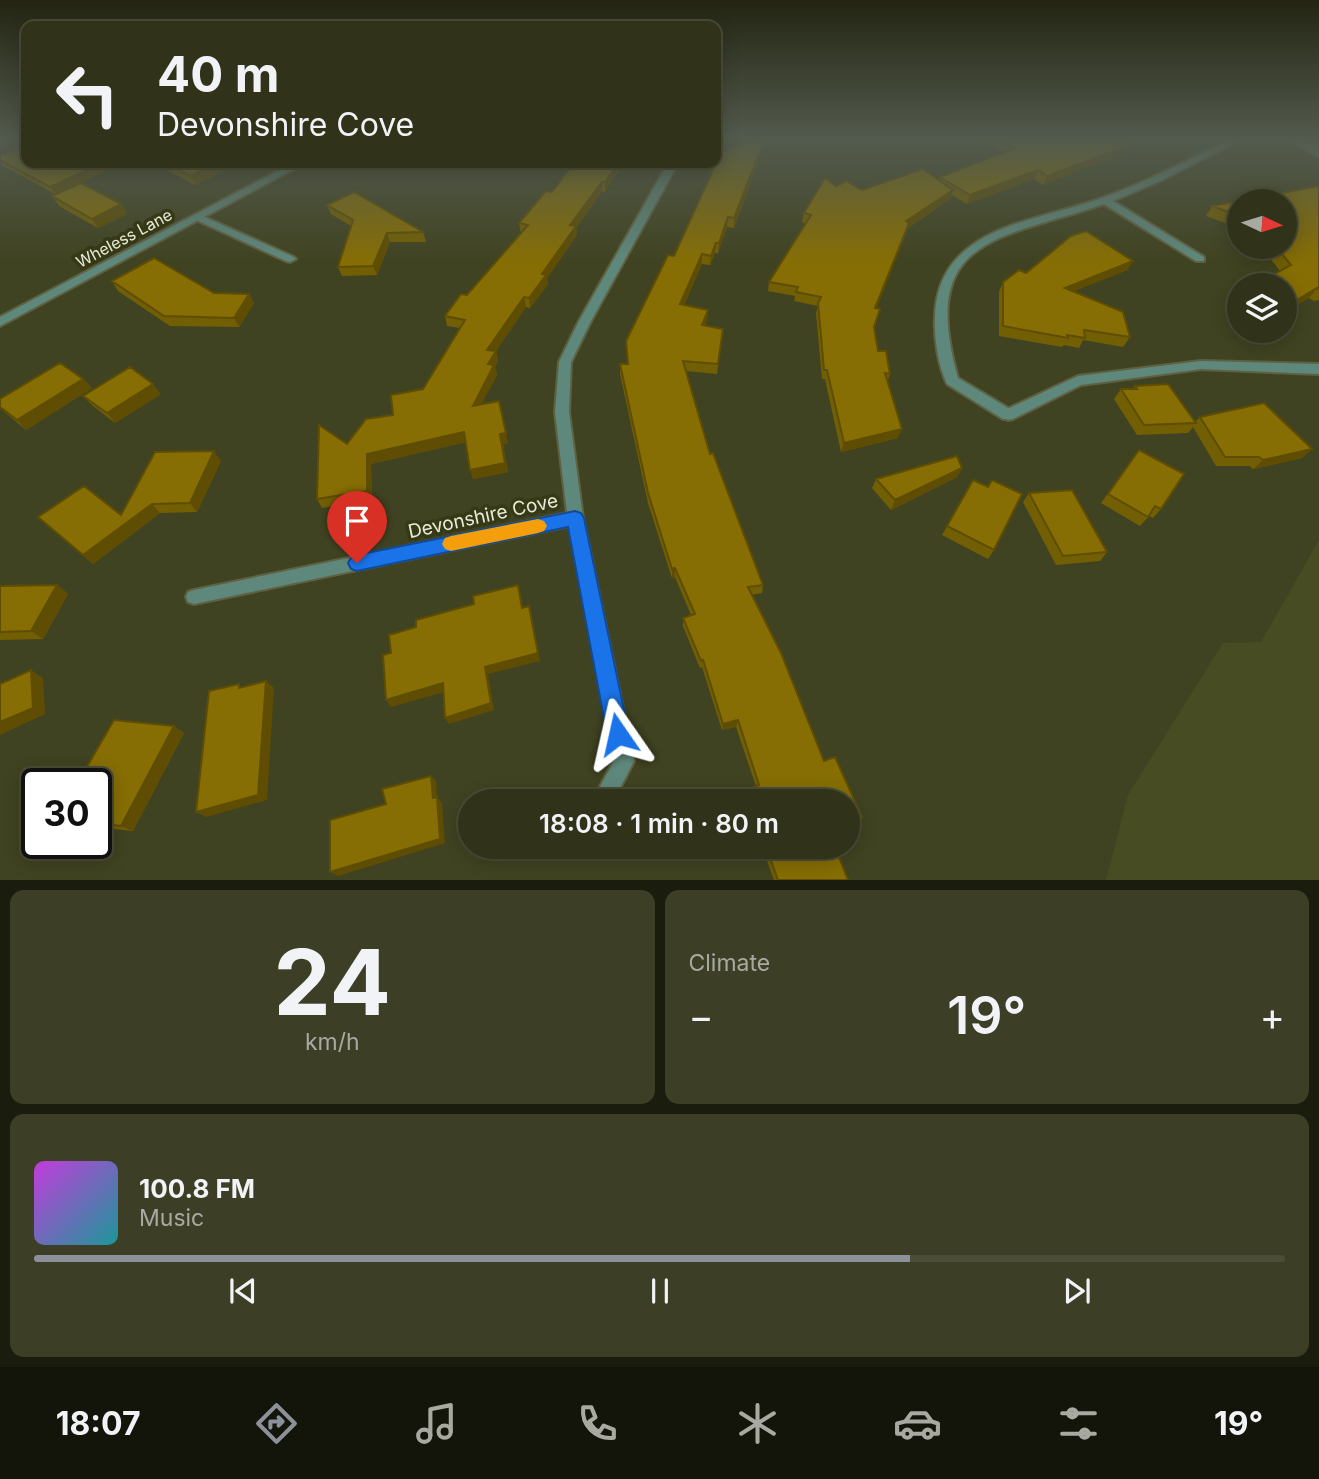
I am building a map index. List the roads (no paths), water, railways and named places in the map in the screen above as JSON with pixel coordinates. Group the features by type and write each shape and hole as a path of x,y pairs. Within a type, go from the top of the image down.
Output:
{"street":[{"name":"Wheless Lane","path":"0,322 267,179"},
{"path":"609,789 624,761 575,518 562,412 565,362 664,179"},
{"path":"1153,179 1106,201 1014,229 979,244 958,261 943,289 940,338 952,381 1008,415 1078,381 1201,365 1319,369"},
{"path":"1106,201 1200,259"},
{"path":"198,217 290,259"},
{"name":"Devonshire Cove","path":"194,597 575,518"}]}
